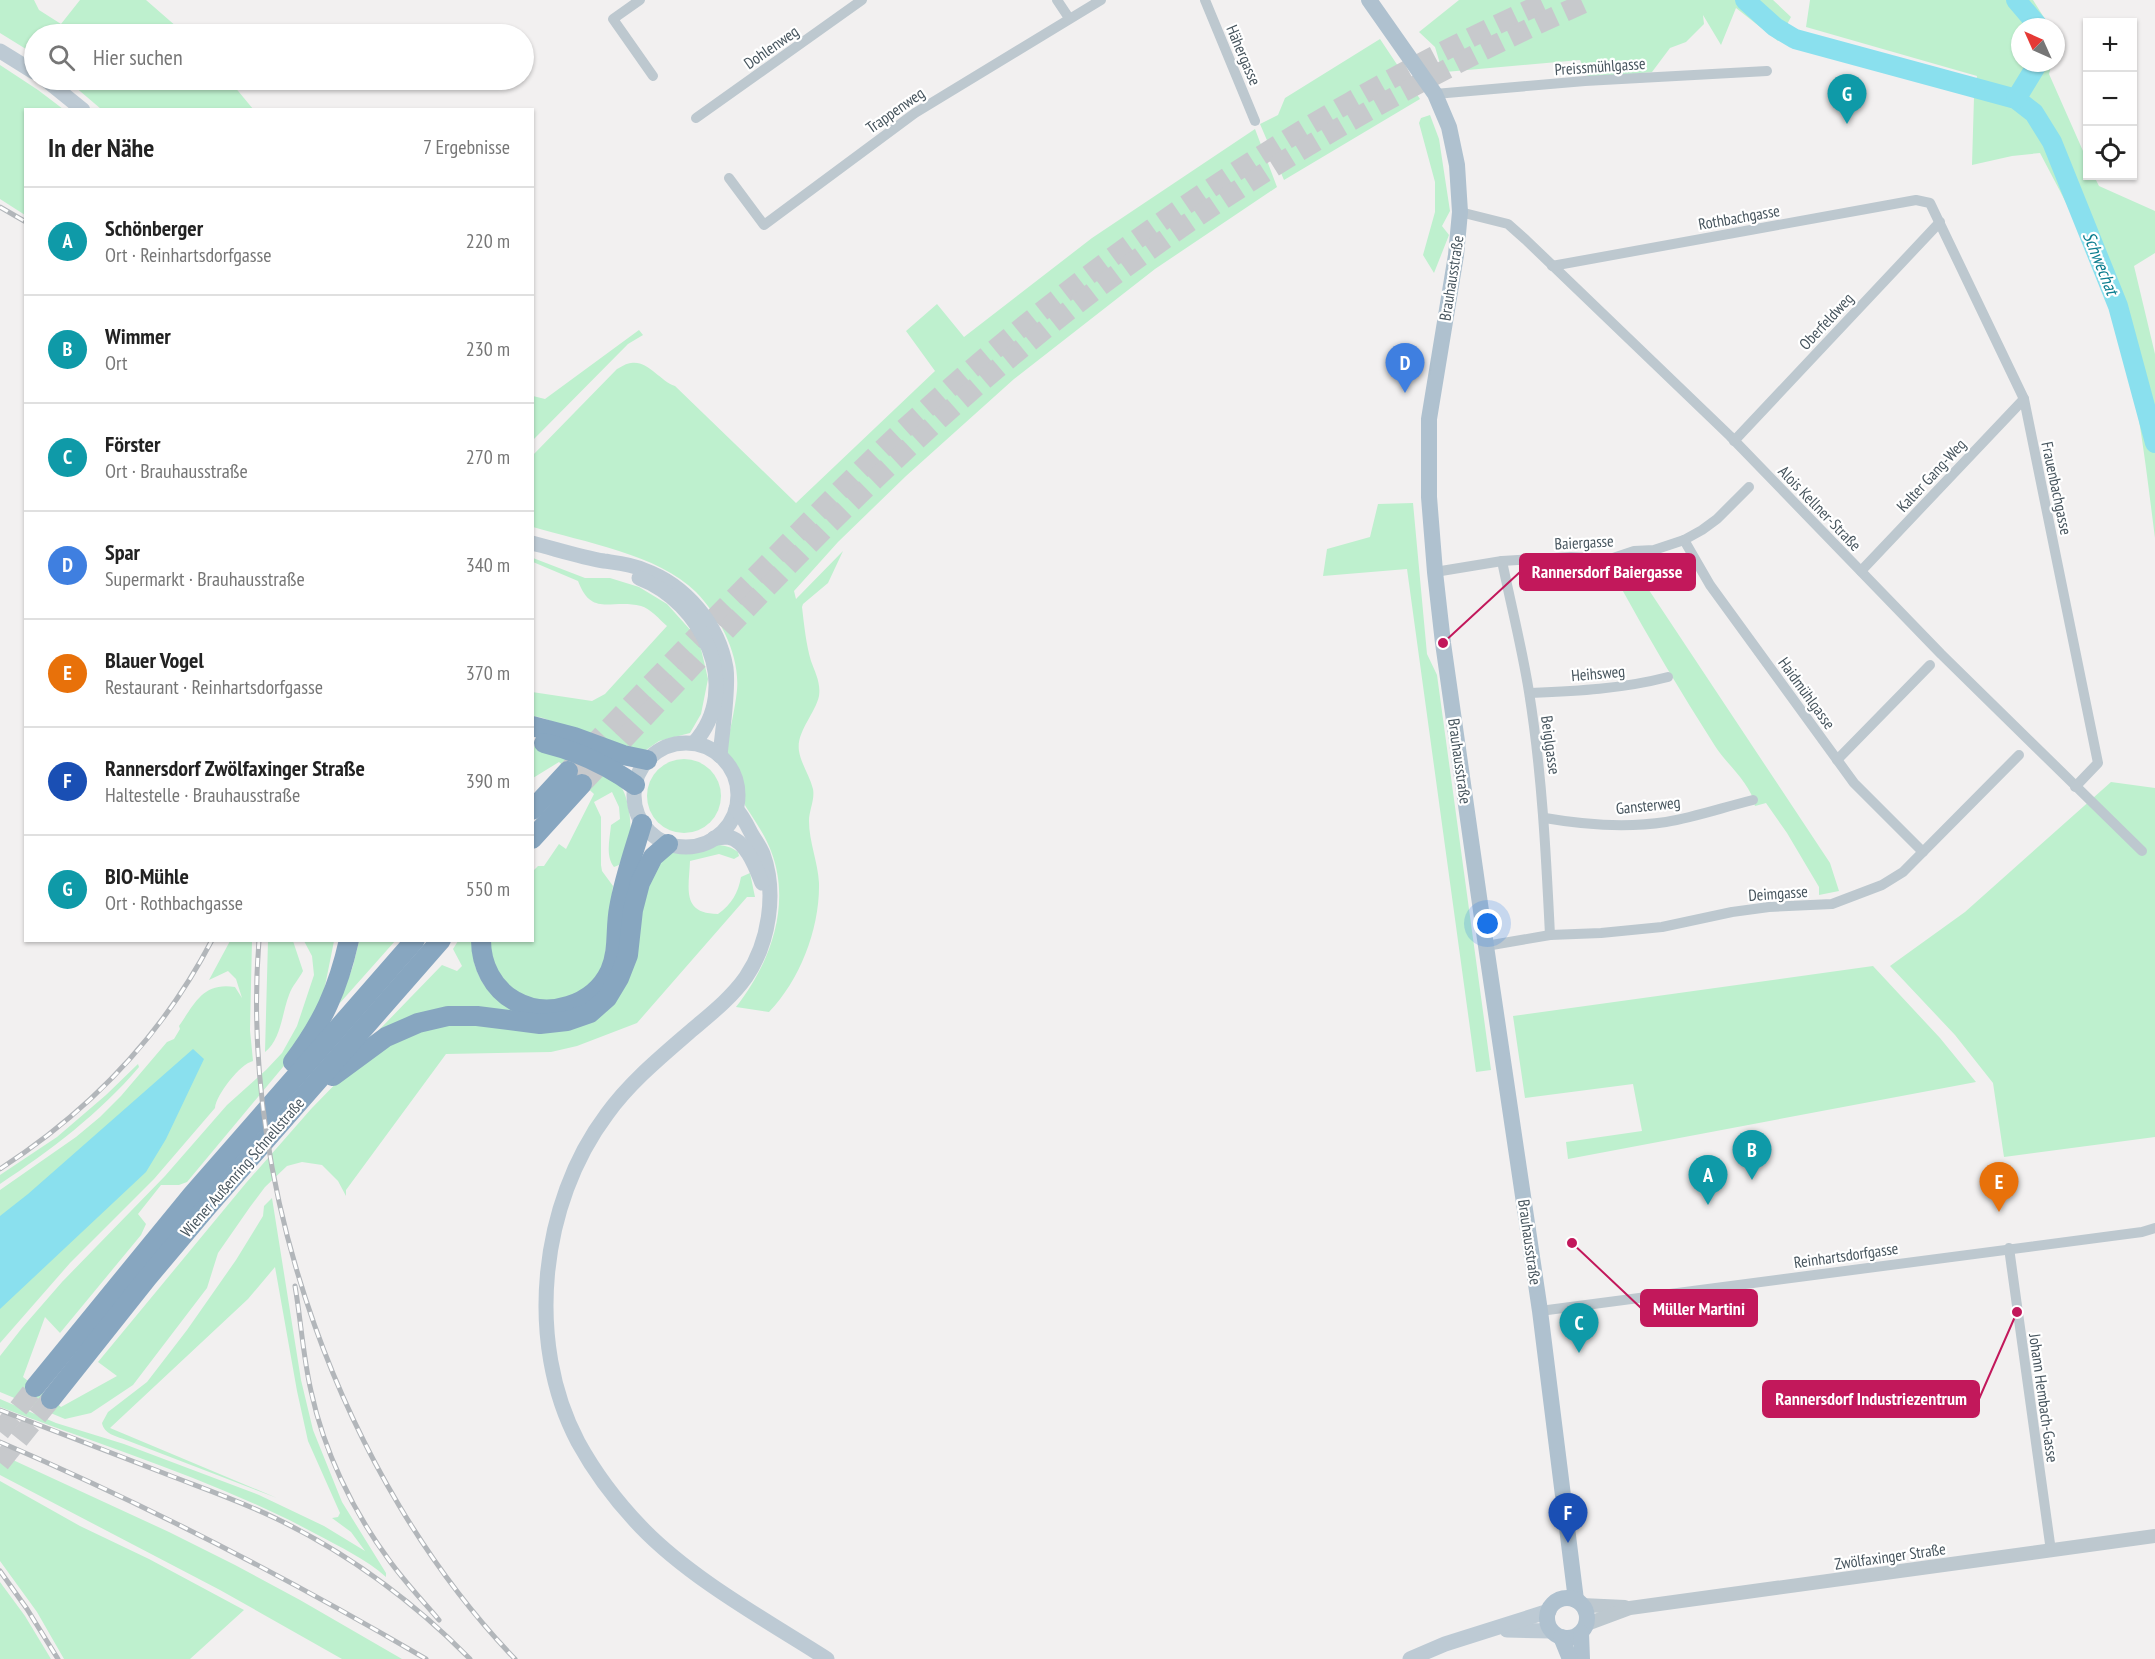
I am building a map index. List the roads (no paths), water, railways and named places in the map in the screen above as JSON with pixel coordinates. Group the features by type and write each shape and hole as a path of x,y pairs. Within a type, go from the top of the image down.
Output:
{"highway":[{"path":"534,727 574,737 623,755 647,760"},
{"path":"534,740 568,749 615,771 635,785"},
{"path":"534,838 575,778 535,806"},
{"path":"481,942 481,955 490,976 510,998 532,1008 545,1010 582,1001 597,988 609,972 616,953 618,909 642,824"},
{"path":"312,1086 338,1074 386,1037 418,1023 448,1016 477,1016 540,1024 567,1021 590,1013 607,998 620,978 628,955 633,910 640,883 653,857 668,844"},
{"path":"280,1094 288,1071 331,1002 349,942"},
{"name":"Wiener Außenring Schnellstraße","path":"35,1387 192,1195 413,942"},
{"name":"Wiener Außenring Schnellstraße","path":"51,1399 148,1277 439,942"}],"main road":[{"name":"Brauhausstraße","path":"1369,0 1435,94 1449,127 1457,165 1461,212 1429,419 1429,497 1443,643 1540,1311 1568,1543 1567,1604"},
{"path":"0,51 24,66"},
{"path":"58,90 81,108"},
{"path":"534,544 646,570 677,589 708,621 719,642 726,670 720,756"},
{"path":"603,561 665,593 694,620 706,640 713,661 715,697 712,716 704,733 694,743"},
{"path":"714,838 730,822 736,809 738,794 736,780 730,766 708,747 694,743 670,745 657,752 647,760 639,772 635,785 636,812 642,824 653,836 668,844 694,846 714,838 729,837 736,840 751,855 770,899"},
{"path":"736,809 763,853 770,899 768,925 759,951 746,976 726,1001 639,1075 606,1115 578,1160 560,1208 548,1257 546,1317 550,1357 561,1399 578,1440 605,1485 642,1528 680,1561 722,1592 827,1659"},
{"path":"1567,1604 1548,1621 1570,1659"},
{"path":"1410,1659 1445,1644 1567,1604 1587,1614 1582,1659"},
{"path":"1489,1631 1522,1629 1572,1638 1584,1628"}],"street":[{"path":"640,0 613,20 653,76"},
{"name":"Dohlenweg","path":"696,118 862,0"},
{"path":"1057,0 1070,18"},
{"name":"Trappenweg","path":"729,178 764,225 915,113 1101,0"},
{"name":"Hähergasse","path":"1204,0 1255,122"},
{"name":"Preissmühlgasse","path":"1435,94 1585,81 1767,71"},
{"name":"Rothbachgasse","path":"1552,266 1916,200 1930,203"},
{"name":"Frauenbachgasse","path":"1930,203 2024,399 2098,763 2075,787"},
{"name":"Alois Kellner-Straße","path":"1461,212 1508,224 1734,441 1861,572 2142,852"},
{"name":"Oberfeldweg","path":"1734,441 1940,222"},
{"name":"Kalter Gang-Weg","path":"1861,572 2024,399"},
{"name":"Baiergasse","path":"1435,572 1502,561 1571,557 1610,560 1634,551 1654,550 1684,540 1717,519 1749,487"},
{"name":"Haidmühlgasse","path":"1684,540 1710,585 1854,783 1923,852"},
{"name":"Beiglgasse","path":"1502,561 1530,693 1545,818 1550,935"},
{"path":"1837,760 1930,665"},
{"name":"Heihsweg","path":"1530,693 1608,689 1668,677"},
{"name":"Deimgasse","path":"1486,946 1550,935 1662,927 1732,912 1769,907 1832,904 1882,885 1903,872 2019,755"},
{"name":"Gansterweg","path":"1545,818 1580,824 1629,825 1666,822 1753,800"},
{"name":"Reinhartsdorfgasse","path":"1540,1311 2142,1232 2155,1228"},
{"name":"Johann Hembach-Gasse","path":"2009,1248 2051,1551"},
{"name":"Zwölfaxinger Straße","path":"1567,1604 1630,1608 2155,1536"},
{"name":"Zwölfaxinger Straße","path":"1584,1628 1630,1608"}],"water":[{"path":"193,1049 204,1059 166,1139 146,1172 0,1309 0,1216"}],"waterway":[{"name":"Schwechat","path":"1745,0 1775,27 1795,39 2016,99 2034,113 2052,142 2118,306 2155,443"},
{"name":"Schwechat","path":"2016,0 2031,18"},
{"name":"Schwechat","path":"2016,99 2032,72"}],"tunnel":[{"path":"568,771 726,606 871,460 999,346 1072,288 1147,232 1302,130 1383,83 1550,0"},
{"path":"582,784 728,628 879,476 984,380 1081,301 1233,193 1340,127 1467,59 1591,0"},
{"path":"0,1432 35,1387"},
{"path":"0,1463 51,1399"}],"railway":[{"path":"0,207 24,221"},
{"path":"0,1169 64,1122 121,1068 171,1008 211,942"},
{"path":"259,942 257,1035 266,1132 286,1229 315,1325 353,1418 399,1506 454,1587 515,1659"},
{"path":"295,1286 311,1391 323,1436 341,1479 376,1541 439,1620"},
{"path":"0,1410 235,1500 302,1532 379,1580 426,1618 470,1659"},
{"path":"0,1442 163,1517 269,1571 426,1659"},
{"path":"0,1571 58,1659"}],"place":[{"name":"BIO-Mühle","path":"1847,124"},
{"name":"Spar","path":"1405,393"},
{"name":"Rannersdorf Baiergasse","path":"1443,643"},
{"name":"Wimmer","path":"1752,1180"},
{"name":"Schönberger","path":"1708,1205"},
{"name":"Blauer Vogel","path":"1999,1212"},
{"name":"Müller Martini","path":"1572,1243"},
{"name":"Rannersdorf Industriezentrum","path":"2017,1312"},
{"name":"Förster","path":"1579,1353"},
{"name":"Rannersdorf Zwölfaxinger Straße","path":"1568,1543"}]}
